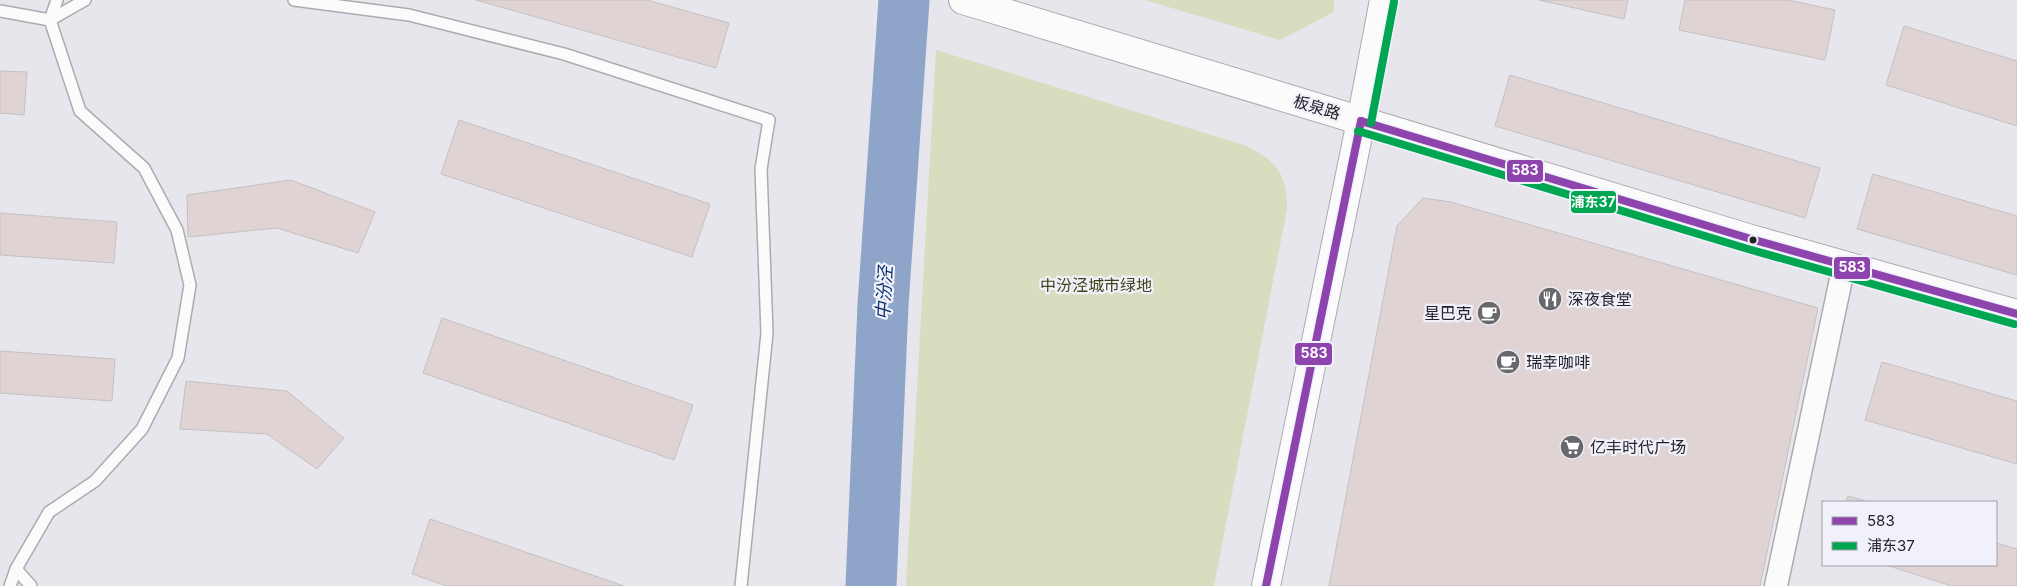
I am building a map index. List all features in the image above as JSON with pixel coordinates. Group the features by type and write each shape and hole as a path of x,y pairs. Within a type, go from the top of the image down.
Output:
{"street":[{"name":"板泉路","path":"963,0 1751,239 2017,314"},
{"path":"1266,586 1384,0"},
{"path":"1776,586 1844,265"}],"lane":[{"path":"10,586 16,569 49,512 94,481 142,429 178,358 190,285 177,230 144,168 80,111 50,20 57,0"},
{"path":"0,11 50,20 85,0"},
{"path":"294,0 409,15 564,54 769,120 761,169 767,333 741,586"},
{"path":"16,569 31,586"}],"green space":[{"path":"1145,0 1334,0 1334,12 1280,40"},
{"name":"中汾泾城市绿地","path":"936,50 1247,146 1266,158 1278,170 1285,187 1287,209 1214,586 906,586"}],"building":[{"path":"476,0 647,0 729,23 716,68"},
{"path":"1539,0 1628,0 1624,19"},
{"path":"1685,0 1788,0 1835,10 1825,60 1679,30"},
{"path":"1904,26 2017,61 2017,126 1886,85"},
{"path":"0,71 27,72 24,115 0,113"},
{"path":"1510,75 1820,168 1805,218 1495,126"},
{"path":"459,120 710,204 692,257 441,174"},
{"path":"1873,174 2017,216 2017,275 1857,229"},
{"path":"291,180 375,212 358,253 277,228 188,237 187,195"},
{"name":"亿丰时代广场","path":"1423,198 1451,202 1818,308 1760,586 1329,586 1397,226"},
{"path":"0,213 117,222 114,263 0,255"},
{"path":"442,318 693,405 674,460 423,373"},
{"path":"0,351 115,359 112,401 0,393"},
{"path":"1882,362 2017,401 2017,464 1865,420"},
{"path":"186,381 287,391 344,438 317,469 267,434 180,429"},
{"path":"1848,496 1866,501 1846,501"},
{"path":"430,519 624,586 447,586 412,574"},
{"path":"1997,543 2017,549 2017,586 1952,586 1889,566 1997,566"}],"waterway":[{"name":"中汾泾","path":"871,586 883,305 904,0"}],"transit line":[{"name":"浦东37","path":"1371,123 1394,2"},
{"name":"583","path":"1361,121 1751,239 2017,314"},
{"name":"583","path":"1266,586 1361,121"},
{"name":"浦东37","path":"1358,131 1748,249 2014,324"}],"place":[{"name":"深夜食堂","path":"1550,299"},
{"name":"星巴克","path":"1489,313"},
{"name":"瑞幸咖啡","path":"1508,362"},
{"name":"亿丰时代广场","path":"1572,447"}]}
